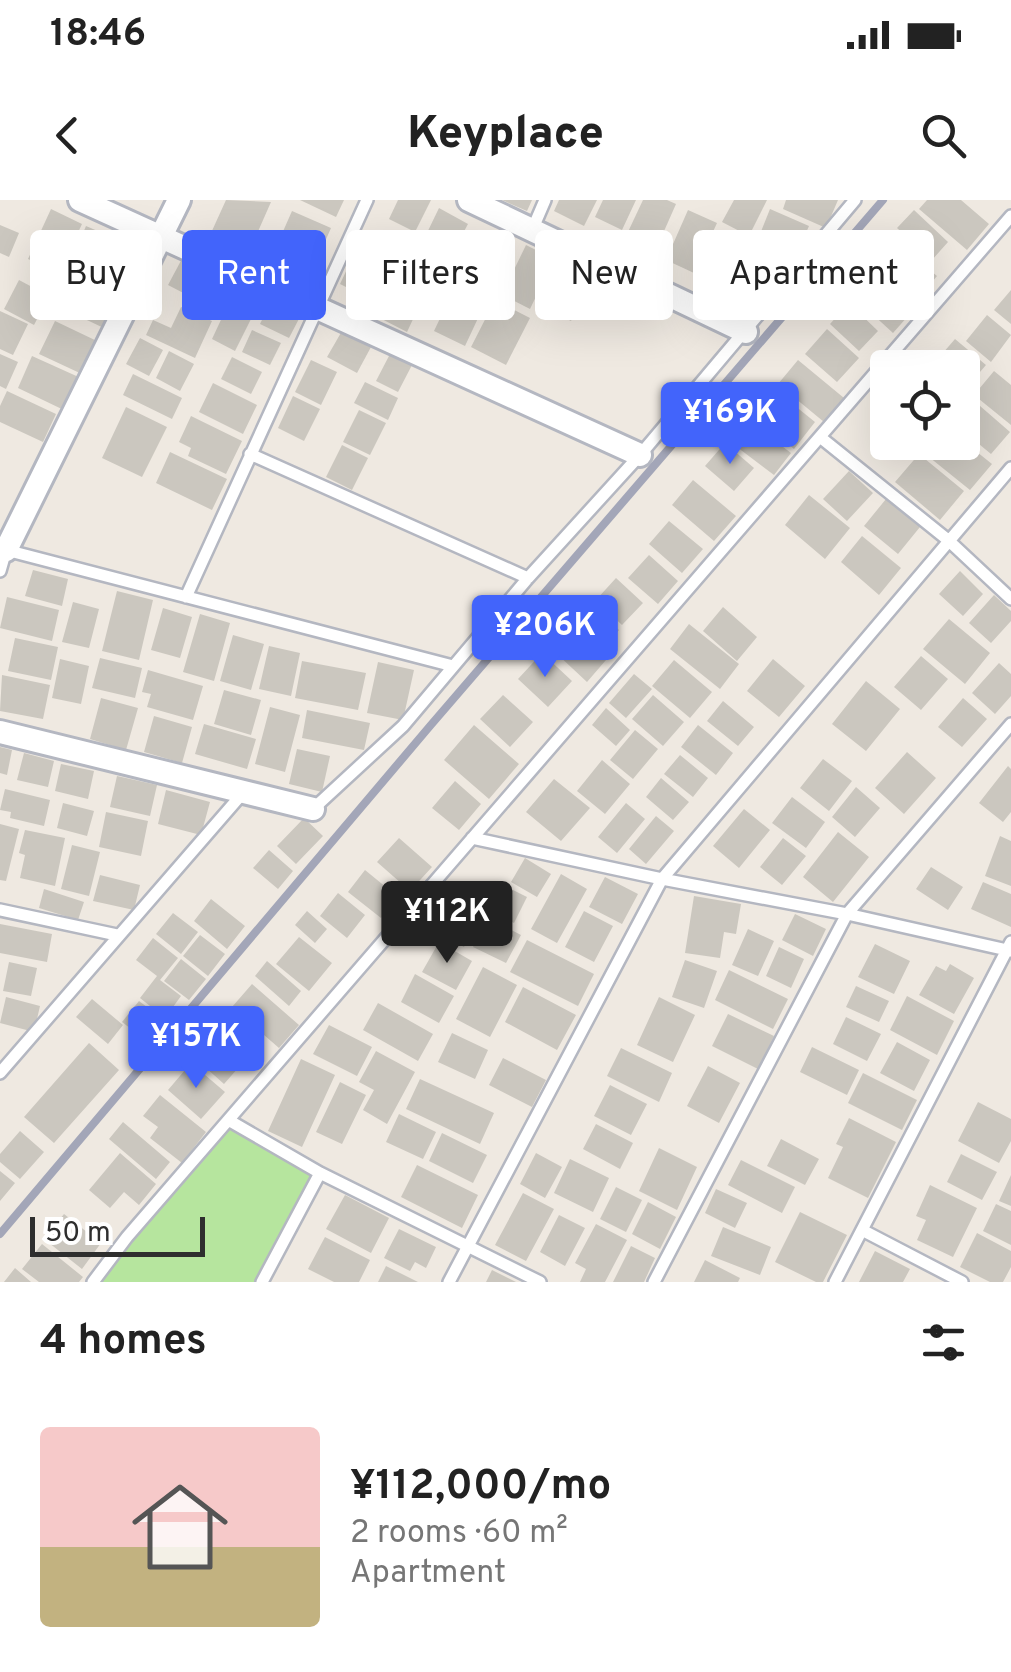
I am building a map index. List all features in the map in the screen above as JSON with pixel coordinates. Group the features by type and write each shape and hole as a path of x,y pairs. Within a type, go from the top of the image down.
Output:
{"street":[{"path":"80,200 146,230"},
{"path":"179,200 162,237 182,246"},
{"path":"468,200 746,332"},
{"path":"326,313 640,455"},
{"path":"2,556 120,320"},
{"path":"0,732 313,809"}],"lane":[{"path":"326,287 368,200"},
{"path":"532,228 545,200"},
{"path":"313,809 402,726 640,455 856,200"},
{"path":"94,1282 127,1237 1011,216"},
{"path":"186,598 311,320"},
{"path":"820,437 948,540 1011,599"},
{"path":"250,454 528,578"},
{"path":"449,1282 662,879 1011,468"},
{"path":"2,556 453,666"},
{"path":"654,1282 847,914 1011,724"},
{"path":"0,1073 242,794"},
{"path":"472,838 1010,948 835,1282"},
{"path":"0,910 117,936"},
{"path":"230,1121 320,1173 540,1282"},
{"path":"262,1282 320,1173"},
{"path":"862,1230 962,1282"}],"green space":[{"path":"230,1121 320,1173 262,1282 93,1282"}],"building":[{"path":"226,200 271,202 259,230 212,230"},
{"path":"300,200 344,200 336,217"},
{"path":"398,200 431,200 416,230 389,219"},
{"path":"502,200 532,200 527,211"},
{"path":"559,200 597,200 584,226 554,211"},
{"path":"603,200 636,200 622,230 595,217"},
{"path":"643,200 676,204 665,230 629,230"},
{"path":"734,200 767,200 752,230 737,230 722,222"},
{"path":"786,200 838,200 826,228 783,209"},
{"path":"927,200 961,200 989,224 967,250 919,209"},
{"path":"439,208 468,224 465,230 428,230"},
{"path":"51,209 82,224 79,230 41,230"},
{"path":"770,209 809,226 807,230 762,230"},
{"path":"688,210 717,223 714,230 693,230 693,273 673,263 673,244"},
{"path":"914,210 948,242 934,258 934,230 897,228"},
{"path":"292,211 331,228 326,239 326,230 284,230"},
{"path":"0,225 19,233 9,257 0,253"},
{"path":"526,245 535,250 535,299 530,309 515,301 515,268"},
{"path":"182,259 182,292 168,285"},
{"path":"19,280 30,286 30,320 37,320 34,325 4,309"},
{"path":"1011,290 1011,324 994,310"},
{"path":"181,307 182,320 212,321 195,358 146,335 153,320 171,328"},
{"path":"515,310 530,318 506,365 471,347 485,320 515,320"},
{"path":"0,311 28,324 13,355 0,349"},
{"path":"987,315 1011,335 991,362 966,341"},
{"path":"87,320 113,320 108,330"},
{"path":"221,320 250,320 235,351 212,339"},
{"path":"262,320 298,320 289,338 260,324"},
{"path":"384,320 413,320 407,332"},
{"path":"439,320 477,320 465,346 434,331"},
{"path":"834,320 867,320 878,331 859,351 830,324"},
{"path":"879,320 904,320 893,333"},
{"path":"55,321 99,342 84,375 39,354"},
{"path":"827,329 859,358 837,382 805,354"},
{"path":"252,330 281,343 270,365 242,352"},
{"path":"342,331 371,347 357,373 327,357"},
{"path":"140,338 163,350 149,376 126,364"},
{"path":"955,339 968,350 946,350"},
{"path":"169,351 194,364 180,391 156,378"},
{"path":"0,354 18,362 6,389 0,386"},
{"path":"390,354 412,365 398,392 376,381"},
{"path":"32,356 83,379 68,412 18,388"},
{"path":"232,357 262,372 251,394 221,379"},
{"path":"311,360 337,372 321,405 295,392"},
{"path":"798,360 844,398 824,422 778,384"},
{"path":"994,371 1011,385 1011,425 980,400 980,388"},
{"path":"133,374 182,398 172,419 123,395"},
{"path":"365,382 398,398 388,420 354,403"},
{"path":"213,383 257,405 243,434 199,412"},
{"path":"774,389 815,422 794,449 753,416"},
{"path":"7,391 56,414 43,442 0,422 0,406"},
{"path":"293,396 320,409 304,441 278,428"},
{"path":"980,406 1010,432 991,454 980,445"},
{"path":"126,407 167,427 142,477 102,458"},
{"path":"359,410 386,423 370,455 343,442"},
{"path":"191,416 242,441 226,474 188,456 191,448 179,442"},
{"path":"746,419 791,453 774,475 729,441"},
{"path":"725,443 754,468 734,491 705,466"},
{"path":"342,445 368,458 352,490 326,477"},
{"path":"170,452 227,479 212,510 156,483"},
{"path":"980,454 992,464 970,490 933,460 980,460"},
{"path":"914,460 926,460 964,491 940,520 895,482"},
{"path":"849,471 873,493 847,521 823,499"},
{"path":"693,480 736,516 714,541 672,505"},
{"path":"809,495 850,528 825,559 785,525"},
{"path":"886,499 920,527 898,554 864,526"},
{"path":"669,521 703,549 682,573 649,544"},
{"path":"862,536 901,568 879,595 841,562"},
{"path":"649,555 678,581 658,604 628,578"},
{"path":"33,570 68,579 62,606 25,596"},
{"path":"960,571 983,594 963,616 939,594"},
{"path":"616,578 643,603 622,625 596,600"},
{"path":"117,591 153,600 139,660 102,651"},
{"path":"994,595 1011,611 1011,621 991,643 969,623"},
{"path":"7,597 59,610 52,641 0,628"},
{"path":"73,602 99,609 89,648 62,642"},
{"path":"589,603 619,630 603,648 573,621"},
{"path":"723,607 757,637 737,661 703,631"},
{"path":"163,608 192,617 180,658 151,650"},
{"path":"200,614 230,623 214,681 183,672"},
{"path":"949,619 990,653 965,684 923,649"},
{"path":"689,624 739,664 720,689 670,649"},
{"path":"576,632 606,660 587,682 557,654"},
{"path":"233,635 264,644 251,690 220,681"},
{"path":"15,638 58,647 51,680 8,671"},
{"path":"269,646 300,653 291,696 259,689"},
{"path":"542,653 572,681 548,707 518,679"},
{"path":"921,656 948,679 921,710 894,687"},
{"path":"100,658 142,668 135,698 92,688"},
{"path":"60,659 89,666 81,704 52,698"},
{"path":"773,659 805,686 779,717 747,691"},
{"path":"674,660 712,692 690,718 652,686"},
{"path":"302,661 366,673 358,710 295,698"},
{"path":"378,662 414,670 403,720 367,713"},
{"path":"999,663 1011,674 1011,696 995,714 972,693"},
{"path":"148,670 203,686 193,720 147,707 151,694 142,692"},
{"path":"634,674 652,689 626,718 609,703"},
{"path":"2,675 50,685 43,719 0,711"},
{"path":"866,681 900,709 866,751 832,724"},
{"path":"224,690 261,700 251,735 214,724"},
{"path":"503,695 533,722 510,747 480,719"},
{"path":"653,695 684,722 663,746 632,719"},
{"path":"101,698 138,708 126,750 90,739"},
{"path":"963,698 987,719 962,747 938,727"},
{"path":"723,701 754,727 738,746 707,721"},
{"path":"270,707 300,715 285,772 255,764"},
{"path":"606,708 630,730 616,746 592,725"},
{"path":"307,710 370,723 364,750 302,738"},
{"path":"154,716 192,727 182,763 144,752"},
{"path":"204,724 256,739 247,769 195,754"},
{"path":"474,725 519,764 489,799 444,760"},
{"path":"698,725 733,753 716,775 681,747"},
{"path":"635,730 658,749 633,779 610,760"},
{"path":"0,747 12,750 7,775 0,773"},
{"path":"297,749 330,756 322,792 289,784"},
{"path":"907,752 936,778 904,814 875,788"},
{"path":"24,753 54,761 48,787 17,780"},
{"path":"680,755 708,778 693,797 664,774"},
{"path":"823,759 852,781 829,811 800,788"},
{"path":"602,760 630,784 605,814 577,791"},
{"path":"61,764 94,771 88,799 55,791"},
{"path":"1008,766 1011,812 1003,822 979,803"},
{"path":"117,776 157,785 150,816 110,807"},
{"path":"661,778 689,802 673,820 646,797"},
{"path":"554,779 590,808 561,841 526,812"},
{"path":"455,781 481,804 459,830 432,808"},
{"path":"856,787 880,808 855,837 832,817"},
{"path":"5,789 50,800 44,826 10,818 11,812 0,810"},
{"path":"166,790 210,802 201,835 158,824"},
{"path":"792,797 825,822 806,848 772,823"},
{"path":"63,803 94,811 87,836 57,828"},
{"path":"626,803 645,819 617,853 598,837"},
{"path":"744,809 770,830 739,868 713,846"},
{"path":"106,812 148,821 141,856 99,847"},
{"path":"656,816 674,831 646,864 629,849"},
{"path":"304,818 323,836 296,864 277,846"},
{"path":"0,824 19,829 6,881 0,880"},
{"path":"25,830 65,838 55,886 20,878 25,855 19,853"},
{"path":"838,832 869,857 833,902 803,877"},
{"path":"1000,836 1011,841 1011,886 985,876"},
{"path":"399,838 432,867 410,891 377,862"},
{"path":"783,838 806,856 782,885 760,867"},
{"path":"72,845 100,852 89,896 61,889"},
{"path":"269,850 293,871 278,889 253,868"},
{"path":"525,858 551,874 537,897 511,882"},
{"path":"931,867 963,887 948,910 916,889"},
{"path":"365,870 398,897 381,918 348,892"},
{"path":"561,874 587,889 557,943 531,929"},
{"path":"100,875 140,885 134,910 93,901"},
{"path":"605,877 638,894 622,924 589,907"},
{"path":"495,881 527,897 514,923 481,906"},
{"path":"983,882 1011,894 1011,927 971,909"},
{"path":"44,889 84,902 78,920 39,908"},
{"path":"439,891 481,914 464,947 421,925"},
{"path":"338,893 365,915 347,938 320,916"},
{"path":"694,896 741,904 736,934 724,932 720,958 685,953"},
{"path":"211,899 245,926 227,949 194,921"},
{"path":"307,911 327,929 315,943 295,925"},
{"path":"584,911 613,926 594,962 565,947"},
{"path":"173,913 198,932 181,954 156,934"},
{"path":"795,914 826,929 813,956 782,940"},
{"path":"488,918 521,935 506,963 473,947"},
{"path":"0,924 52,934 47,962 0,953"},
{"path":"748,929 774,941 758,976 732,965"},
{"path":"200,935 225,954 208,976 183,956"},
{"path":"299,937 332,963 309,991 276,964"},
{"path":"153,938 178,958 160,980 181,996 165,1018 140,998 157,976 136,960"},
{"path":"527,940 594,974 578,1006 510,972"},
{"path":"439,942 472,961 456,990 422,972"},
{"path":"875,944 910,961 894,994 858,977"},
{"path":"779,947 804,959 791,988 766,976"},
{"path":"181,959 206,979 189,1000 164,981"},
{"path":"685,960 717,971 704,1008 672,997"},
{"path":"267,961 301,991 289,1006 255,976"},
{"path":"9,962 37,968 31,996 3,991"},
{"path":"950,964 974,978 954,1014 919,995 936,966 946,971"},
{"path":"483,967 517,985 490,1037 456,1019"},
{"path":"729,970 788,999 773,1029 715,1000"},
{"path":"415,974 454,996 439,1023 401,1002"},
{"path":"252,984 299,1025 279,1048 232,1007"},
{"path":"856,986 889,1001 879,1022 846,1007"},
{"path":"523,987 576,1015 557,1050 505,1022"},
{"path":"907,996 954,1021 937,1055 890,1030"},
{"path":"6,997 40,1006 34,1032 0,1023"},
{"path":"659,997 695,1015 673,1062 637,1045"},
{"path":"92,999 123,1025 108,1044 76,1017"},
{"path":"139,1001 164,1020 147,1041 122,1022"},
{"path":"378,1003 433,1034 418,1061 363,1030"},
{"path":"728,1014 774,1036 758,1069 712,1046"},
{"path":"846,1017 881,1034 867,1061 833,1044"},
{"path":"224,1024 254,1050 224,1084 195,1058"},
{"path":"329,1025 372,1047 357,1076 313,1054"},
{"path":"452,1033 488,1050 475,1079 438,1062"},
{"path":"897,1042 930,1060 914,1091 880,1073"},
{"path":"89,1043 119,1070 54,1143 24,1117"},
{"path":"812,1047 859,1070 847,1095 800,1072"},
{"path":"621,1048 672,1073 659,1102 607,1076"},
{"path":"376,1051 415,1072 387,1124 363,1110 374,1090 359,1082"},
{"path":"503,1058 546,1080 532,1107 489,1085"},
{"path":"301,1059 335,1075 302,1147 268,1131"},
{"path":"191,1063 225,1092 201,1119 168,1090"},
{"path":"708,1066 740,1083 719,1123 687,1106"},
{"path":"863,1073 917,1100 902,1130 848,1103"},
{"path":"420,1079 494,1113 480,1144 406,1109"},
{"path":"340,1082 366,1095 342,1144 316,1132"},
{"path":"610,1085 647,1104 631,1135 594,1116"},
{"path":"160,1095 206,1132 182,1163 150,1138 158,1127 143,1116"},
{"path":"978,1102 1011,1119 1011,1141 999,1163 958,1141"},
{"path":"399,1114 436,1132 423,1159 386,1142"},
{"path":"849,1118 896,1142 868,1198 828,1178 843,1147 836,1144"},
{"path":"123,1122 170,1162 156,1179 109,1139"},
{"path":"596,1124 633,1143 620,1169 583,1149"},
{"path":"20,1131 44,1152 20,1179 0,1162 0,1154"},
{"path":"442,1133 487,1155 473,1183 429,1161"},
{"path":"781,1139 819,1159 805,1185 767,1166"},
{"path":"659,1148 697,1167 677,1210 639,1191"},
{"path":"120,1153 156,1184 139,1205 124,1192 110,1208 89,1190"},
{"path":"536,1153 562,1167 545,1198 520,1184"},
{"path":"961,1154 997,1172 982,1200 947,1182"},
{"path":"570,1159 609,1178 593,1212 554,1193"},
{"path":"741,1160 795,1187 782,1213 728,1185"},
{"path":"417,1165 478,1195 462,1228 401,1197"},
{"path":"0,1171 15,1183 0,1201"},
{"path":"1011,1175 1011,1206 999,1201"},
{"path":"930,1185 977,1208 953,1257 917,1240 926,1220 916,1216"},
{"path":"616,1187 642,1200 626,1232 600,1219"},
{"path":"716,1189 747,1203 735,1228 705,1213"},
{"path":"523,1193 554,1209 526,1261 495,1245"},
{"path":"345,1195 389,1218 371,1253 326,1229"},
{"path":"648,1202 676,1217 660,1249 632,1234"},
{"path":"996,1204 1011,1211 1011,1245 983,1231"},
{"path":"800,1212 847,1235 823,1282 775,1262"},
{"path":"64,1214 101,1243 82,1269 44,1239"},
{"path":"559,1215 585,1228 565,1266 540,1252"},
{"path":"596,1224 627,1240 605,1282 580,1282 586,1269 575,1263"},
{"path":"723,1227 771,1247 760,1275 711,1256"},
{"path":"399,1229 436,1247 426,1268 415,1262 410,1271 384,1258"},
{"path":"977,1233 1011,1251 1011,1267 1003,1282 990,1282 960,1267"},
{"path":"325,1237 370,1260 359,1282 334,1282 308,1269"},
{"path":"42,1244 83,1277 79,1282 39,1282 22,1269"},
{"path":"631,1246 655,1258 644,1282 613,1282"},
{"path":"875,1251 910,1269 903,1282 859,1282"},
{"path":"705,1260 740,1278 738,1282 694,1282"},
{"path":"386,1266 418,1282 378,1282"},
{"path":"15,1268 31,1282 4,1282"},
{"path":"492,1270 516,1282 486,1282"}],"railway":[{"path":"0,1234 883,200"}]}
